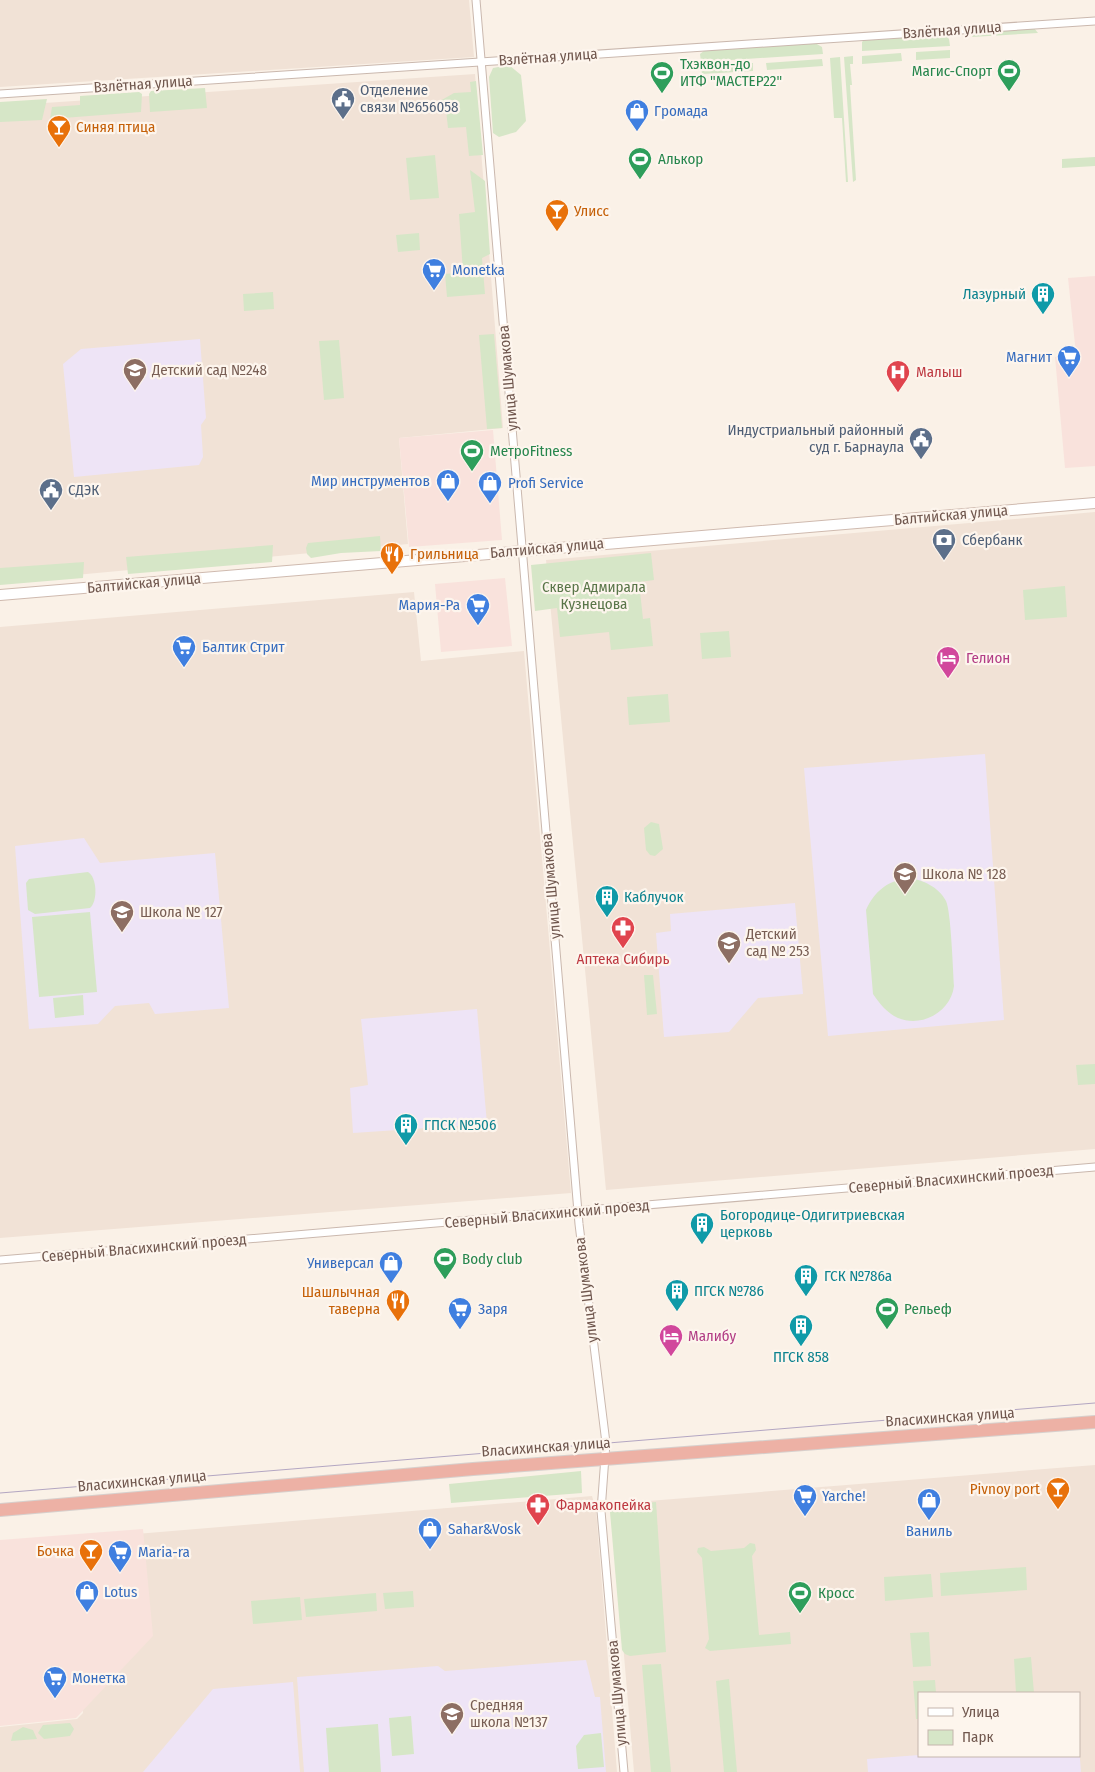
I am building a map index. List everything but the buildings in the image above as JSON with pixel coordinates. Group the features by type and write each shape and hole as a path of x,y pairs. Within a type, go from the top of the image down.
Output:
{"highway":[{"name":"Власихинская улица","path":"0,1510 604,1459 1095,1422"}],"main road":[{"name":"Балтийская улица","path":"0,595 1095,503"}],"street":[{"name":"улица Шумакова","path":"476,0 578,1212 584,1274 606,1442 601,1511 624,1772"},
{"name":"Взлётная улица","path":"0,94 1095,20"},
{"name":"Северный Власихинский проезд","path":"0,1260 1095,1167"}],"shaded area":[{"path":"0,0 469,0 474,57 0,87"},
{"path":"475,74 503,428 399,438 408,544 0,582 0,106"},
{"path":"1095,276 1095,466 1065,468 1055,357 1076,354 1068,278"},
{"name":"Детский сад №248","path":"200,339 206,418 201,425 203,457 199,465 74,477 63,364 81,349"},
{"path":"493,430 502,540 409,547 399,438"},
{"path":"1095,512 1095,1149 606,1190 546,560"},
{"path":"505,578 512,646 441,652 435,584"},
{"path":"414,592 421,661 524,651 571,1193 0,1238 0,627"},
{"name":"Школа № 128","path":"985,754 1004,1020 828,1036 804,768"},
{"name":"Школа № 127","path":"84,838 100,863 215,853 229,1008 155,1014 149,1003 115,1006 98,1024 29,1029 15,846"},
{"name":"Детский сад № 253","path":"795,903 803,994 758,998 729,1032 664,1037 656,933 671,931 670,914"},
{"path":"477,1009 487,1124 353,1133 350,1088 368,1085 361,1019"},
{"path":"1095,1465 1095,1772 634,1772 611,1504"},
{"path":"592,1496 596,1510 617,1772 0,1772 0,1727 77,1719 83,1713 78,1652 52,1541"},
{"path":"143,1529 153,1636 76,1718 0,1726 0,1540"},
{"name":"Средняя школа №137","path":"586,1660 595,1697 600,1697 606,1772 304,1772 297,1677 438,1666 445,1671"},
{"path":"293,1682 300,1772 143,1772 213,1689"},
{"path":"918,1755 918,1757 1080,1757 1081,1772 868,1772 867,1759"}],"green space":[{"path":"1034,28 1038,33 972,37 975,32"},
{"path":"944,34 949,39 950,46 862,51 862,42 865,39"},
{"path":"815,43 822,47 823,54 701,62 700,54 705,50"},
{"path":"950,50 950,58 916,60 916,52"},
{"path":"901,53 902,61 862,64 862,56"},
{"path":"853,56 853,64 850,64 852,85 850,85 856,180 853,182 844,57"},
{"path":"840,57 848,182 846,182 842,118 834,118 830,58"},
{"path":"822,59 823,66 767,70 766,63"},
{"path":"753,63 753,71 702,74 701,67"},
{"path":"509,65 521,75 526,121 516,132 499,137 493,133 489,77 493,68"},
{"path":"476,81 483,155 469,156 466,127 448,128 446,110 441,110 440,101 454,93 471,92 470,82"},
{"path":"205,88 207,108 150,112 149,94 151,91"},
{"path":"139,92 142,94 141,112 50,119 52,107 80,105 80,96"},
{"path":"47,99 42,120 0,122 0,102"},
{"path":"435,155 439,198 410,200 406,158"},
{"path":"1095,157 1095,166 1062,168 1062,159"},
{"path":"470,170 485,181 490,254 482,258 485,294 447,297 445,274 463,272 459,214 475,212"},
{"path":"419,233 420,250 398,252 396,235"},
{"path":"273,292 274,309 244,311 243,294"},
{"path":"494,334 502,428 487,429 479,335"},
{"path":"339,340 344,398 324,400 319,341"},
{"path":"380,536 381,551 341,553 311,558 307,554 306,548 308,543"},
{"path":"273,545 272,562 128,574 126,557"},
{"name":"Сквер Адмирала Кузнецова","path":"651,553 654,580 639,582 643,619 650,618 653,646 611,650 609,632 560,637 557,608 535,611 531,565"},
{"path":"84,562 83,578 0,585 0,568"},
{"path":"1065,586 1067,617 1025,620 1023,590"},
{"path":"729,631 731,657 702,659 700,633"},
{"path":"668,694 670,722 629,725 627,697"},
{"path":"651,822 659,824 663,849 655,856 650,855 646,850 644,828"},
{"path":"88,872 95,884 93,905 90,908 35,914 28,910 26,883 29,879"},
{"path":"907,878 930,885 943,896 948,907 951,942 954,986 952,995 942,1010 926,1019 917,1021 907,1021 890,1014 873,994 866,910 882,888"},
{"path":"90,912 97,992 39,997 32,917"},
{"path":"644,975 653,975 657,1014 647,1015"},
{"path":"83,995 84,1015 55,1018 53,998"},
{"path":"1095,1064 1095,1084 1078,1085 1076,1065"},
{"path":"581,1471 582,1493 451,1503 449,1484"},
{"path":"656,1502 666,1652 630,1656 622,1650 610,1512 613,1506"},
{"path":"750,1543 755,1544 756,1550 752,1556 759,1635 790,1632 791,1644 710,1651 705,1648 709,1639 702,1558 697,1552 698,1548 704,1547 711,1551 744,1548"},
{"path":"1026,1567 1027,1590 941,1596 940,1573"},
{"path":"931,1574 933,1597 885,1601 884,1577"},
{"path":"413,1591 414,1607 385,1609 383,1593"},
{"path":"376,1593 377,1611 306,1617 304,1599"},
{"path":"300,1597 302,1620 253,1624 251,1601"},
{"path":"929,1632 931,1666 913,1667 910,1633"},
{"path":"1031,1657 1034,1692 1016,1692 1014,1659"},
{"path":"661,1664 671,1772 651,1772 642,1665"},
{"path":"729,1679 737,1772 724,1772 716,1681"},
{"path":"935,1680 936,1692 918,1692 918,1719 916,1719 913,1681"},
{"path":"411,1716 414,1754 392,1756 389,1718"},
{"path":"70,1723 74,1729 70,1736 44,1739 38,1733 43,1725"},
{"path":"378,1724 381,1772 329,1772 326,1728"},
{"path":"23,1727 33,1730 37,1739 11,1741 13,1733"},
{"path":"601,1733 604,1767 578,1769 576,1746 584,1735"}],"tram line":[{"path":"0,1493 1095,1403"}],"place":[{"name":"Магис-Спорт","path":"1009,92"},
{"name":"Тхэквон-до ИТФ \"МАСТЕР22\"","path":"662,94"},
{"name":"Отделение связи №656058","path":"343,120"},
{"name":"Громада","path":"637,132"},
{"name":"Синяя птица","path":"59,148"},
{"name":"Алькор","path":"640,180"},
{"name":"Улисс","path":"557,232"},
{"name":"Monetka","path":"434,291"},
{"name":"Лазурный","path":"1043,315"},
{"name":"Магнит","path":"1069,378"},
{"name":"Детский сад №248","path":"135,391"},
{"name":"Малыш","path":"898,393"},
{"name":"Индустриальный районный суд г. Барнаула","path":"921,460"},
{"name":"МетроFitness","path":"472,472"},
{"name":"Мир инструментов","path":"448,502"},
{"name":"Profi Service","path":"490,504"},
{"name":"СДЭК","path":"51,511"},
{"name":"Сбербанк","path":"944,561"},
{"name":"Грильница","path":"392,575"},
{"name":"Мария-Ра","path":"478,626"},
{"name":"Балтик Стрит","path":"184,668"},
{"name":"Гелион","path":"948,679"},
{"name":"Школа № 128","path":"905,895"},
{"name":"Каблучок","path":"607,918"},
{"name":"Школа № 127","path":"122,933"},
{"name":"Аптека Сибирь","path":"623,949"},
{"name":"Детский сад № 253","path":"729,964"},
{"name":"ГПСК №506","path":"406,1146"},
{"name":"Богородице-Одигитриевская церковь","path":"702,1245"},
{"name":"Body club","path":"445,1280"},
{"name":"Универсал","path":"391,1284"},
{"name":"ГСК №786а","path":"806,1297"},
{"name":"ПГСК №786","path":"677,1312"},
{"name":"Шашлычная таверна","path":"398,1322"},
{"name":"Заря","path":"460,1330"},
{"name":"Рельеф","path":"887,1330"},
{"name":"ПГСК 858","path":"801,1347"},
{"name":"Малибу","path":"671,1357"},
{"name":"Pivnoy port","path":"1058,1510"},
{"name":"Yarche!","path":"805,1517"},
{"name":"Ваниль","path":"929,1521"},
{"name":"Фармакопейка","path":"538,1526"},
{"name":"Sahar&Vosk","path":"430,1550"},
{"name":"Бочка","path":"91,1572"},
{"name":"Maria-ra","path":"120,1573"},
{"name":"Lotus","path":"87,1613"},
{"name":"Кросс","path":"800,1614"},
{"name":"Монетка","path":"55,1699"},
{"name":"Средняя школа №137","path":"452,1735"}]}
